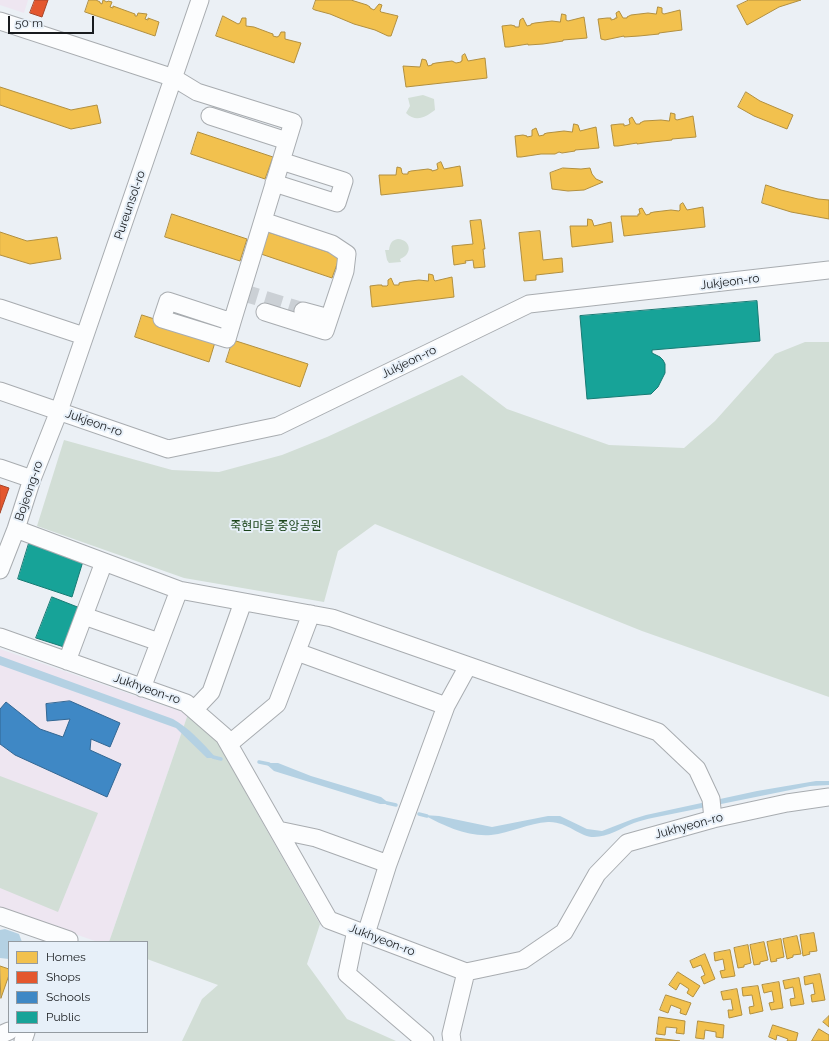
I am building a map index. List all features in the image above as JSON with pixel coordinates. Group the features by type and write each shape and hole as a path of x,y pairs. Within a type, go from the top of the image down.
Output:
{"street":[{"name":"Pureunsol-ro","path":"59,411 200,0"},
{"path":"0,21 174,78 198,92 293,122 232,322"},
{"path":"210,116 287,141"},
{"path":"274,183 336,203 344,181 281,161"},
{"path":"263,221 332,244 347,254 345,271 325,331 265,312"},
{"name":"Jukjeon-ro","path":"0,390 169,448 278,426 529,304 829,270"},
{"path":"0,308 84,336"},
{"path":"303,311 329,318"},
{"name":"Bojeong-ro","path":"0,570 16,529 32,479 59,411"},
{"path":"0,468 32,479"},
{"path":"16,529 179,590 332,618 658,732 697,770 712,808"},
{"path":"67,661 104,562"},
{"path":"142,688 179,590"},
{"path":"194,710 210,692 243,602"},
{"path":"229,744 277,704 312,614"},
{"path":"84,616 159,642"},
{"name":"Jukhyeon-ro","path":"0,637 186,703 224,736 329,920 466,972 523,960 564,932 597,874 627,843 712,808 787,803 829,797"},
{"path":"297,652 446,706"},
{"path":"424,1041 347,974 361,932 388,864 446,706 468,666"},
{"path":"278,830 316,838 388,864"},
{"path":"0,916 68,941"},
{"path":"452,1041 451,1034 466,972"}],"shaded area":[{"path":"0,0 28,0 24,13 0,5"},
{"path":"0,649 188,714 109,941 95,941 0,908"}],"green space":[{"path":"423,95 434,99 435,110 421,118 413,118 406,113 410,106 408,98"},
{"path":"398,239 408,244 409,251 400,259 401,262 389,263 385,250 389,250 392,242"},
{"name":"죽현마을 중앙공원","path":"805,342 829,342 829,697 642,631 375,524 338,551 324,602 184,578 37,526 64,440 172,470 219,472 282,455 327,437 462,375 507,409 609,445 684,448 715,421 775,354"},
{"path":"188,714 218,739 248,797 320,924 307,964 347,1019 396,1041 182,1041 202,999 218,985 148,959 148,941 109,941"},
{"path":"0,776 98,813 58,912 0,888"}],"water":[{"path":"0,656 173,719 190,732 216,758 207,758 176,728 0,665"},
{"path":"265,763 278,763 311,776 381,797 390,804 380,804 274,771"},
{"path":"816,781 829,781 829,785 810,786 648,819 599,837 583,835 567,826 555,822 534,824 498,834 474,834 448,827 424,815 439,816 492,827 548,816 560,816 587,829 602,831 646,815 757,791"},
{"path":"5,929 19,934 22,941 8,941 8,959 0,958 0,930"}],"building: Homes":[{"path":"89,0 96,0 102,4 103,0 112,2 110,7 113,8 113,6 135,14 135,16 137,16 138,13 147,14 145,19 148,20 148,18 159,22 155,36 85,12"},
{"path":"316,0 351,0 367,5 374,10 379,4 382,5 381,12 398,16 391,36 388,36 375,30 313,9"},
{"path":"749,0 801,0 779,7 747,25 737,6"},
{"path":"658,7 662,8 662,13 664,14 680,10 682,30 659,34 624,36 605,40 601,39 598,19 615,19 617,18 616,13 619,11 623,18 627,18 631,15 648,13 656,14"},
{"path":"562,14 566,15 566,20 568,21 584,17 587,38 505,47 502,26 511,25 519,27 520,20 523,18 527,26 535,23 552,21 560,22"},
{"path":"223,16 238,24 242,18 246,18 246,26 254,27 273,34 273,36 277,37 281,32 285,32 285,39 301,43 294,63 216,36"},
{"path":"465,54 468,61 485,58 487,78 406,87 403,66 420,67 422,59 426,60 428,66 436,63 452,61 456,63 462,61 462,56"},
{"path":"0,87 71,110 97,105 101,123 71,129 0,105"},
{"path":"746,92 760,101 793,115 787,129 754,116 738,107"},
{"path":"671,113 675,114 675,119 677,120 693,116 696,137 614,146 611,125 628,125 630,124 629,119 632,117 636,124 640,124 644,121 669,121"},
{"path":"574,124 578,125 580,131 596,127 599,148 517,157 515,136 532,136 532,130 536,128 539,136 547,133 564,131 572,132"},
{"path":"198,132 273,157 265,179 191,154"},
{"path":"441,162 444,169 460,166 463,186 381,195 379,175 396,175 397,167 401,168 403,174 408,174 408,172 411,171 428,169 432,171 438,169 437,164"},
{"path":"563,168 590,168 596,179 603,182 584,190 568,191 552,189 550,173"},
{"path":"766,185 818,199 829,200 829,219 791,212 762,203"},
{"path":"683,203 687,210 703,207 705,227 624,236 621,216 638,216 638,214 640,214 639,209 642,208 646,215 654,212 671,210 679,211 680,205"},
{"path":"172,214 247,239 240,261 165,237"},
{"path":"588,219 592,220 594,226 611,222 613,242 572,247 570,226 587,226"},
{"path":"481,220 485,249 483,249 485,267 474,268 473,260 454,265 452,246 473,244 470,221"},
{"path":"265,231 340,256 332,278 258,253"},
{"path":"540,231 543,260 562,258 563,272 536,275 536,280 524,281 519,233"},
{"path":"0,232 27,241 57,237 61,259 30,264 0,255"},
{"path":"429,274 433,275 435,281 452,277 454,297 372,307 370,286 387,286 388,280 391,278 394,285 419,280 428,281"},
{"path":"142,315 216,339 209,362 135,337"},
{"path":"233,340 308,364 300,387 226,362"},
{"path":"814,933 817,951 809,952 810,954 803,956 800,935"},
{"path":"797,936 801,954 793,955 793,957 787,959 783,939"},
{"path":"781,939 784,957 776,959 777,961 771,962 767,942"},
{"path":"764,942 768,960 754,965 750,945"},
{"path":"748,945 751,963 744,965 744,967 738,968 734,948"},
{"path":"730,950 735,976 722,978 720,971 725,970 723,959 715,961 714,953"},
{"path":"705,954 715,979 704,984 701,977 705,975 701,965 693,968 690,961"},
{"path":"0,966 8,969 8,978 1,998"},
{"path":"678,972 700,986 693,997 687,993 689,989 680,983 676,990 669,985"},
{"path":"820,974 825,1000 812,1002 811,995 815,994 813,983 805,985 804,977"},
{"path":"799,978 804,1004 791,1006 790,999 795,998 793,987 785,989 783,981"},
{"path":"779,982 783,1008 771,1010 769,1003 774,1002 772,991 764,993 762,985"},
{"path":"758,986 763,1011 750,1014 749,1007 754,1006 752,995 743,996 742,988"},
{"path":"737,989 742,1015 729,1018 728,1010 733,1010 731,999 723,1000 721,992"},
{"path":"666,995 691,1003 686,1015 680,1013 681,1009 671,1005 668,1013 660,1010"},
{"path":"829,1016 829,1027 823,1022"},
{"path":"659,1017 685,1021 684,1034 676,1033 677,1028 666,1027 665,1035 657,1034"},
{"path":"698,1021 724,1025 723,1038 716,1037 716,1032 705,1030 704,1039 696,1038"},
{"path":"773,1025 798,1033 796,1041 787,1041 788,1039 777,1035 776,1040 769,1037"},
{"path":"819,1029 829,1035 829,1041 812,1041"},
{"path":"656,1038 680,1041 656,1041"}],"building: Shops":[{"path":"35,0 48,0 42,17 30,13"},
{"path":"0,485 9,488 0,513"}],"building: Schools":[{"path":"70,701 120,723 110,747 91,739 90,750 121,764 107,797 15,755 0,744 0,709 6,702 40,729 63,737 70,719 47,721 46,704"}],"building: Public":[{"path":"757,301 760,341 652,350 652,353 663,360 665,364 665,373 658,387 651,394 587,399 580,316"},
{"path":"30,540 84,558 72,597 18,579"},
{"path":"52,597 80,608 64,647 36,638"}],"waterway":[{"path":"213,757 221,759"},
{"path":"259,762 269,764"},
{"path":"387,803 396,805"},
{"path":"419,814 427,816"}],"tunnel":[{"path":"241,292 303,311"}]}
